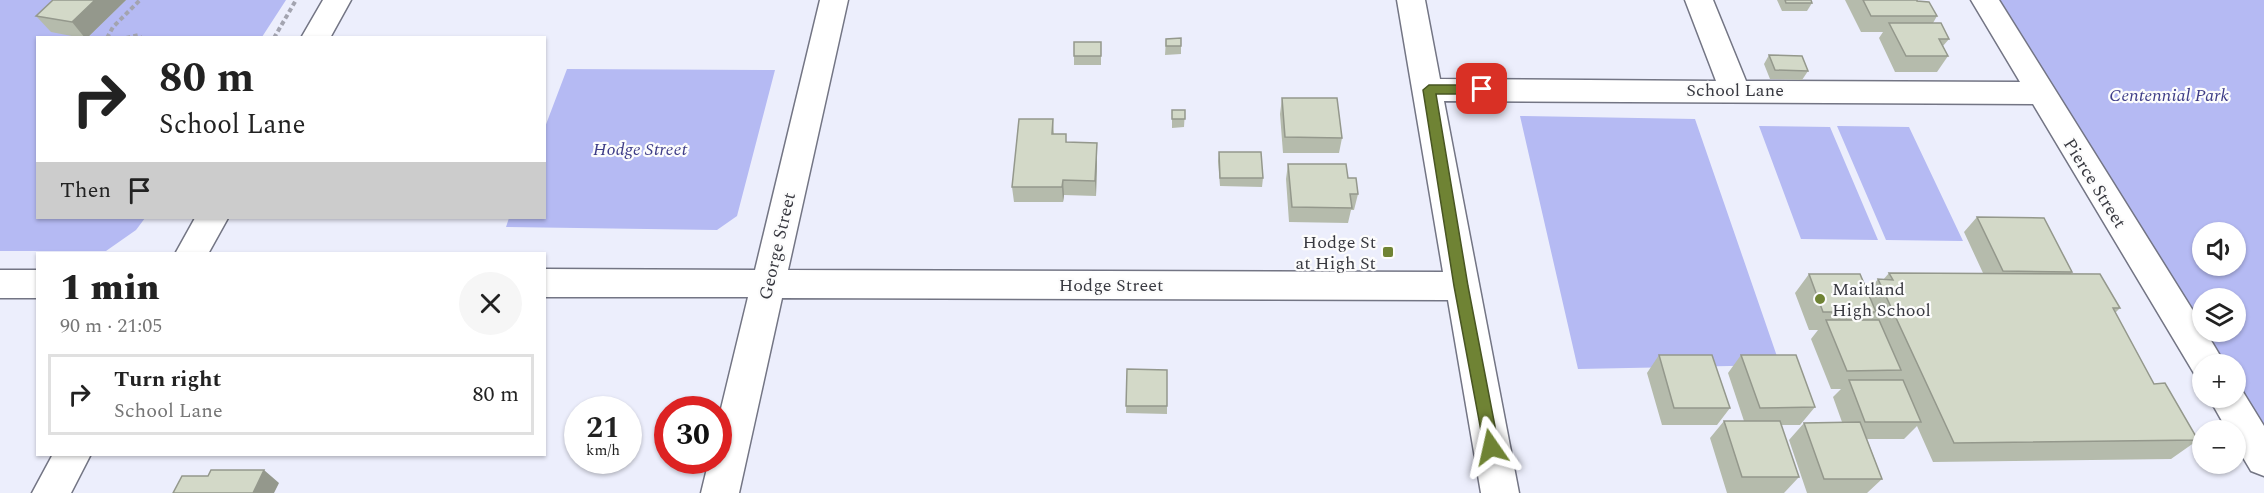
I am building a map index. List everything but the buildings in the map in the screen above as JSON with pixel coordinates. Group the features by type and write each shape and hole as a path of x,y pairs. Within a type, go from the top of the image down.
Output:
{"street":[{"path":"316,36 337,0"},
{"name":"George Street","path":"720,493 834,0"},
{"path":"1412,0 1461,286 1500,493"},
{"path":"1699,0 1735,90"},
{"name":"Pierce Street","path":"1985,0 2201,354"},
{"name":"School Lane","path":"1429,90 2040,93"},
{"path":"192,252 211,219"},
{"path":"0,284 36,284"},
{"name":"Hodge Street","path":"546,284 1461,286"},
{"path":"2233,408 2264,459"},
{"path":"51,493 72,456"}],"path":[{"path":"109,36 113,27 140,0"},
{"path":"275,36 296,0"}],"green space":[{"path":"0,0 286,0 263,36 36,36 36,219 144,219 136,230 106,251 0,251"},
{"name":"Centennial Park","path":"2000,0 2264,0 2264,437 2246,407 2246,354 2214,354 2207,342 2246,342 2246,288 2192,288 2192,318"},
{"name":"Hodge Street","path":"567,69 775,70 737,216 717,230 506,227 509,219 546,219 546,124"},
{"path":"1520,116 1695,119 1780,365 1578,369"},
{"path":"1759,126 1830,127 1878,240 1801,239"},
{"path":"1837,126 1909,127 1963,241 1886,240"}],"place":[{"name":"Hodge St at High St","path":"1388,252"},
{"name":"Maitland High School","path":"1820,299"}],"route":[{"path":"1482,89 1429,90 1461,286 1491,447"}]}
